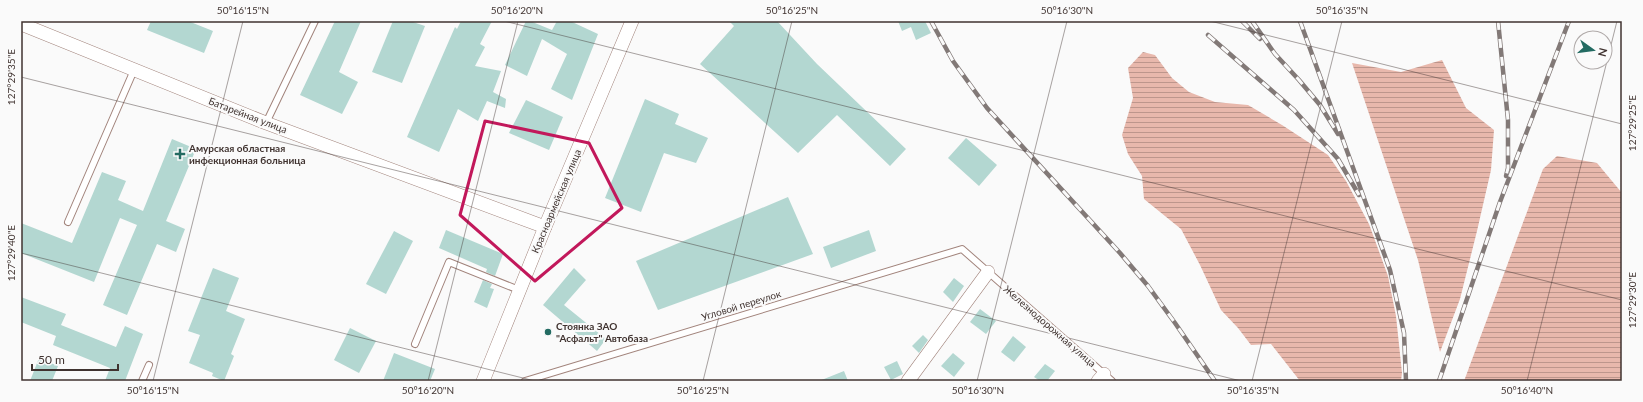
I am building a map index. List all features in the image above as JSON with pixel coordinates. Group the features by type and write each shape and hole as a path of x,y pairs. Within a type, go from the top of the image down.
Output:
{"street":[{"name":"Красноармейская улица","path":"483,381 545,227 632,21"},
{"name":"Батарейная улица","path":"21,24 266,123 545,227"},
{"path":"908,381 988,272"}],"lane":[{"path":"266,123 315,21"},
{"path":"68,222 134,70"},
{"name":"Железнодорожная улица","path":"962,249 1104,379"},
{"name":"Угловой переулок","path":"525,381 962,249"},
{"path":"416,344 449,262 519,290"},
{"path":"142,381 148,365"}],"highlighted area":[{"path":"485,121 589,143 622,208 535,281 460,215"}],"shaded area":[{"path":"1143,52 1155,55 1172,78 1189,92 1215,102 1248,105 1328,155 1346,181 1369,224 1388,276 1396,316 1402,373 1401,381 1300,381 1271,344 1251,345 1221,310 1181,229 1144,199 1142,176 1128,154 1122,135 1133,98 1128,68"},
{"path":"1442,60 1466,108 1494,130 1491,170 1477,231 1460,299 1440,352 1418,260 1352,63 1401,72"},
{"path":"1557,156 1597,163 1622,193 1622,381 1464,381 1543,169"}],"building":[{"path":"151,21 188,21 213,31 204,53 147,30"},
{"path":"335,21 361,21 339,72 358,82 342,114 300,95"},
{"path":"393,21 410,21 425,26 402,83 372,72"},
{"path":"461,21 492,21 480,44 485,47 475,66 501,71 493,92 506,99 505,108 487,101 478,121 458,109 439,152 407,137 455,27 457,29"},
{"path":"526,21 530,21 552,30 557,21 570,21 598,34 572,100 551,89 567,54 542,39 527,76 505,65"},
{"path":"729,21 777,21 817,64 906,149 890,166 837,115 798,153 700,64 734,26"},
{"path":"898,21 925,21 931,33 916,40 911,27 902,31"},
{"path":"645,99 679,114 675,124 708,138 696,163 664,153 641,212 605,198"},
{"path":"526,100 563,117 549,150 509,133"},
{"path":"966,138 997,165 979,186 948,158"},
{"path":"172,139 196,149 166,221 185,229 176,252 157,244 127,315 103,305 137,225 120,218 94,282 21,253 21,223 72,243 102,172 126,181 118,200 143,211"},
{"path":"788,197 813,254 658,310 636,261"},
{"path":"446,230 503,254 495,276 486,272 487,269 439,248"},
{"path":"869,230 876,251 831,268 823,247"},
{"path":"394,231 413,241 386,294 366,284"},
{"path":"213,268 239,278 226,311 245,319 231,354 234,356 224,381 212,376 213,373 189,363 200,335 188,331"},
{"path":"574,268 586,280 564,305 606,339 597,351 543,305"},
{"path":"954,278 964,286 953,302 943,292"},
{"path":"483,280 492,284 490,288 494,289 487,308 474,302"},
{"path":"21,297 66,314 61,325 116,347 125,326 143,334 125,381 105,381 110,368 53,345 56,336 21,322"},
{"path":"980,309 996,321 986,334 970,322"},
{"path":"350,328 376,341 359,373 334,360"},
{"path":"923,335 928,340 919,353 912,346"},
{"path":"1013,336 1026,347 1014,362 1001,352"},
{"path":"394,353 435,369 430,381 383,381"},
{"path":"953,353 965,363 954,377 941,366"},
{"path":"39,358 58,366 52,381 30,381"},
{"path":"897,361 903,374 891,380 884,367"},
{"path":"1045,364 1055,371 1047,381 1040,381 1034,377"},
{"path":"844,371 848,381 819,381"}],"railway":[{"path":"931,21 953,61 987,108 1120,253 1148,286 1215,381"},
{"path":"1242,21 1260,39"},
{"path":"1252,21 1275,54 1320,105 1338,134"},
{"path":"1300,21 1390,270 1404,333 1406,381"},
{"path":"1498,21 1508,120 1508,168 1506,176"},
{"path":"1439,381 1500,202 1569,21"},
{"path":"1208,35 1294,110 1338,159 1359,195"}],"place":[{"name":"Амурская областная инфекционная больница","path":"180,154"},
{"name":"Стоянка ЗАО \"Асфальт\" Автобаза","path":"548,332"}]}
